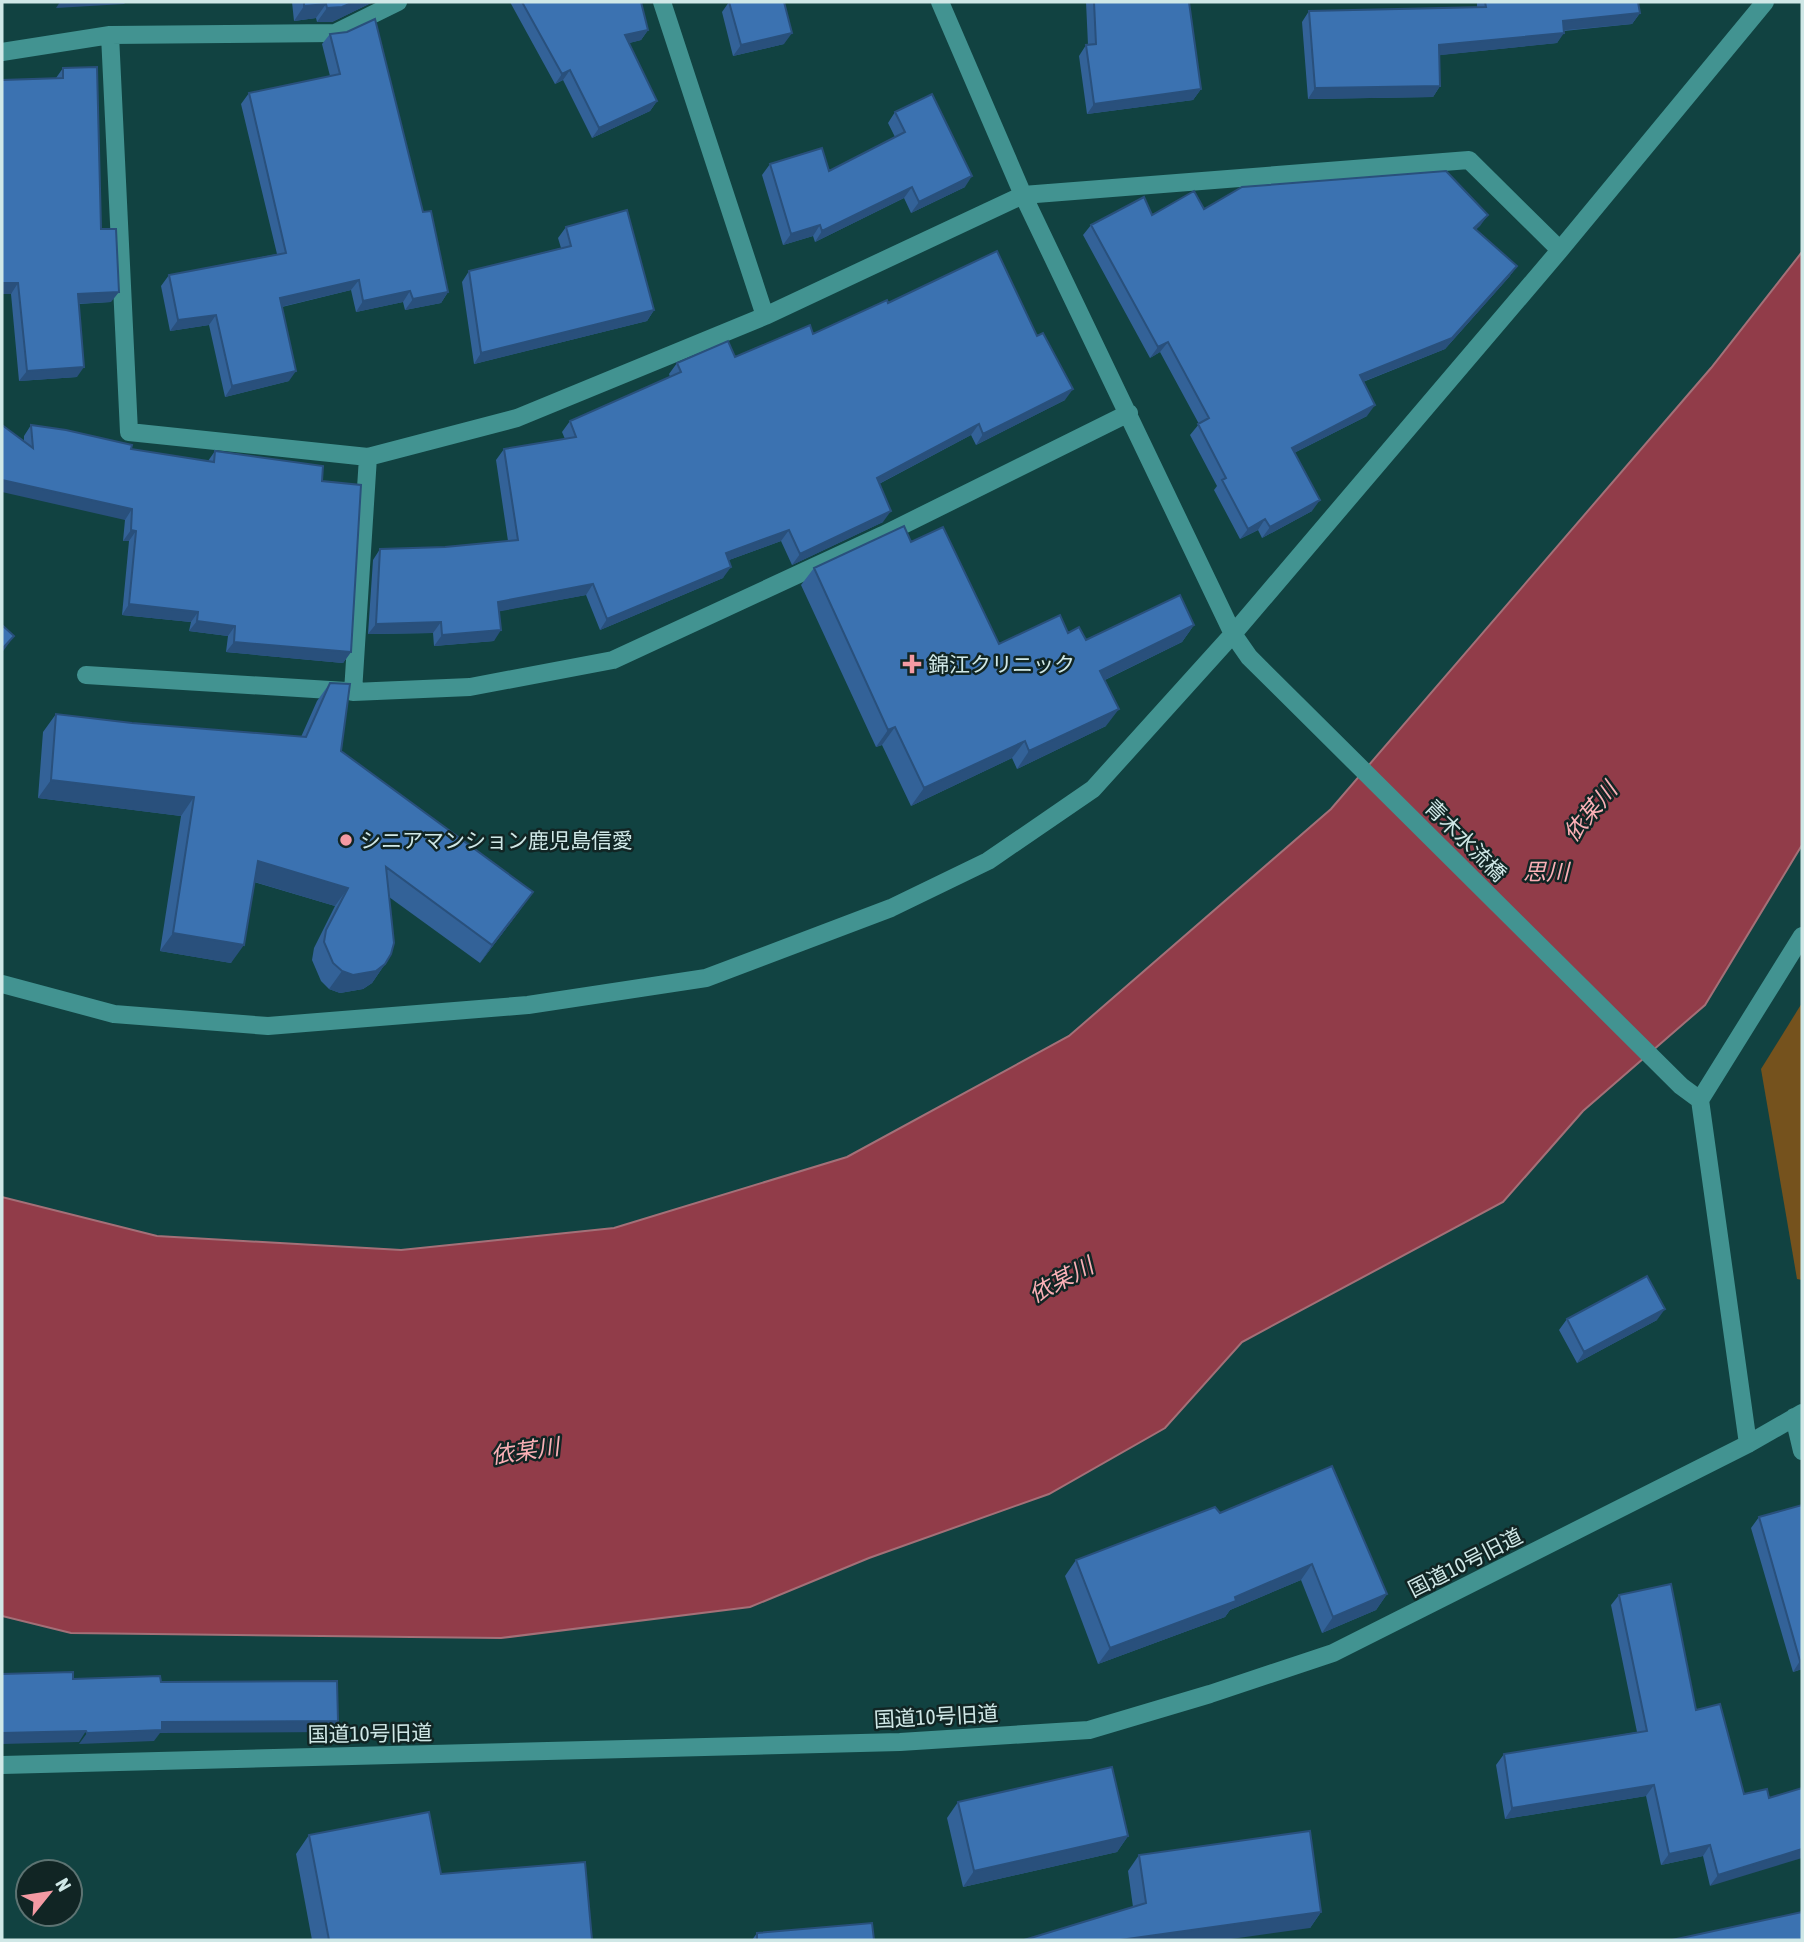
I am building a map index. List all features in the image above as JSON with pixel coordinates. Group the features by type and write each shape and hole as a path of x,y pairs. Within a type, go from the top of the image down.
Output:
{"street":[{"path":"2,52 110,35 335,33 398,2"},
{"path":"662,2 765,316"},
{"name":"青木水流橋","path":"940,2 1023,195 1233,634 1249,657 1681,1086 1700,1100"},
{"path":"2,984 114,1014 268,1026 528,1005 706,978 891,908 988,861 1093,789 1233,634 1560,250 1765,2"},
{"path":"110,35 129,432 368,457 517,418 765,316 1023,195 1469,160 1560,250"},
{"path":"86,675 353,692 470,687 613,660 883,534 1129,413"},
{"path":"353,692 368,457"},
{"path":"1748,1444 1700,1100 1802,936"},
{"path":"1798,1415 1802,1451"},
{"name":"国道10号旧道","path":"2,1765 900,1742 1089,1730 1210,1695 1333,1653 1748,1444 1798,1415"}],"shaded area":[{"path":"1802,1003 1802,1280 1797,1279 1761,1069"}],"water":[{"name":"思川","path":"1802,252 1802,845 1705,1005 1583,1111 1503,1202 1242,1342 1165,1428 1049,1494 869,1558 750,1607 501,1638 71,1633 2,1616 2,1197 157,1236 401,1250 614,1228 847,1157 1069,1036 1331,809 1711,368"}],"building":[{"path":"304,2 354,2 342,7 327,8 326,4 304,6"},
{"path":"522,2 641,2 648,30 625,35 657,101 599,128 570,70 562,74"},
{"path":"729,2 784,2 792,33 741,45"},
{"path":"1094,2 1189,2 1201,89 1094,104 1086,45 1096,44"},
{"path":"1485,2 1638,2 1640,13 1563,21 1564,33 1439,45 1440,86 1315,88 1309,11 1486,7"},
{"path":"375,19 423,212 431,211 448,292 413,299 410,291 363,301 359,280 280,298 296,371 232,386 216,315 178,320 169,275 286,253 249,93 340,74 330,34 347,32"},
{"path":"97,67 101,229 116,229 119,292 78,294 84,367 27,371 18,283 2,283 2,80 63,78 63,68"},
{"path":"932,94 972,176 919,202 912,187 822,231 820,225 791,234 770,164 822,148 829,171 905,132 895,112"},
{"path":"1446,171 1488,215 1474,228 1517,266 1452,338 1360,375 1375,405 1292,448 1320,500 1270,527 1265,519 1248,529 1222,480 1226,478 1198,424 1209,418 1168,342 1158,347 1091,225 1144,197 1152,215 1194,191 1204,209 1242,187"},
{"path":"627,210 654,310 481,353 469,271 571,246 566,227"},
{"path":"997,251 1037,336 1043,333 1073,389 983,434 979,424 877,478 891,511 800,554 789,530 726,553 731,567 607,619 593,584 498,602 501,630 442,635 441,622 376,624 380,549 445,547 518,540 504,449 576,437 570,421 681,372 677,363 728,341 735,357 810,325 813,334 887,300 888,303"},
{"path":"2,425 33,448 31,425 132,445 131,449 214,462 215,451 323,466 322,481 361,485 351,652 234,642 235,626 197,621 198,612 129,604 136,531 131,530 132,509 2,480"},
{"path":"904,526 911,542 943,527 999,644 1060,615 1068,633 1079,627 1086,640 1180,595 1194,625 1100,671 1119,709 1029,751 1025,741 924,788 895,727 888,730 814,568"},
{"path":"2,625 14,636 2,649"},
{"path":"330,683 350,684 341,751 533,892 492,945 386,867 394,943 391,954 385,964 376,971 353,975 342,971 333,963 324,942 326,930 348,888 258,861 244,945 173,933 194,797 51,780 56,714 306,737"},
{"path":"1647,1276 1665,1309 1584,1352 1567,1319"},
{"path":"1332,1466 1387,1594 1333,1617 1312,1564 1235,1597 1236,1601 1110,1648 1076,1560 1215,1507 1220,1513"},
{"path":"1802,1505 1802,1660 1800,1661 1759,1517"},
{"path":"1671,1584 1696,1710 1720,1704 1744,1794 1767,1789 1769,1798 1802,1788 1802,1849 1718,1875 1710,1845 1669,1854 1654,1785 1512,1808 1504,1754 1647,1731 1619,1595"},
{"path":"73,1672 73,1679 160,1676 161,1682 337,1681 338,1721 162,1722 162,1730 2,1733 2,1674"},
{"path":"1112,1767 1128,1836 974,1871 958,1802"},
{"path":"429,1812 441,1874 585,1862 592,1940 329,1940 309,1835"},
{"path":"1310,1831 1321,1912 1120,1940 1024,1940 1146,1903 1139,1855"},
{"path":"1802,1912 1802,1940 1672,1940"},
{"path":"872,1923 874,1940 757,1940 757,1933"}],"place":[{"name":"錦江クリニック","path":"912,664"},
{"name":"シニアマンション鹿児島信愛","path":"346,840"}],"water label":[{"name":"依某川","path":"1590,812"},
{"name":"依某川","path":"1061,1280"},
{"name":"依某川","path":"525,1451"}]}
